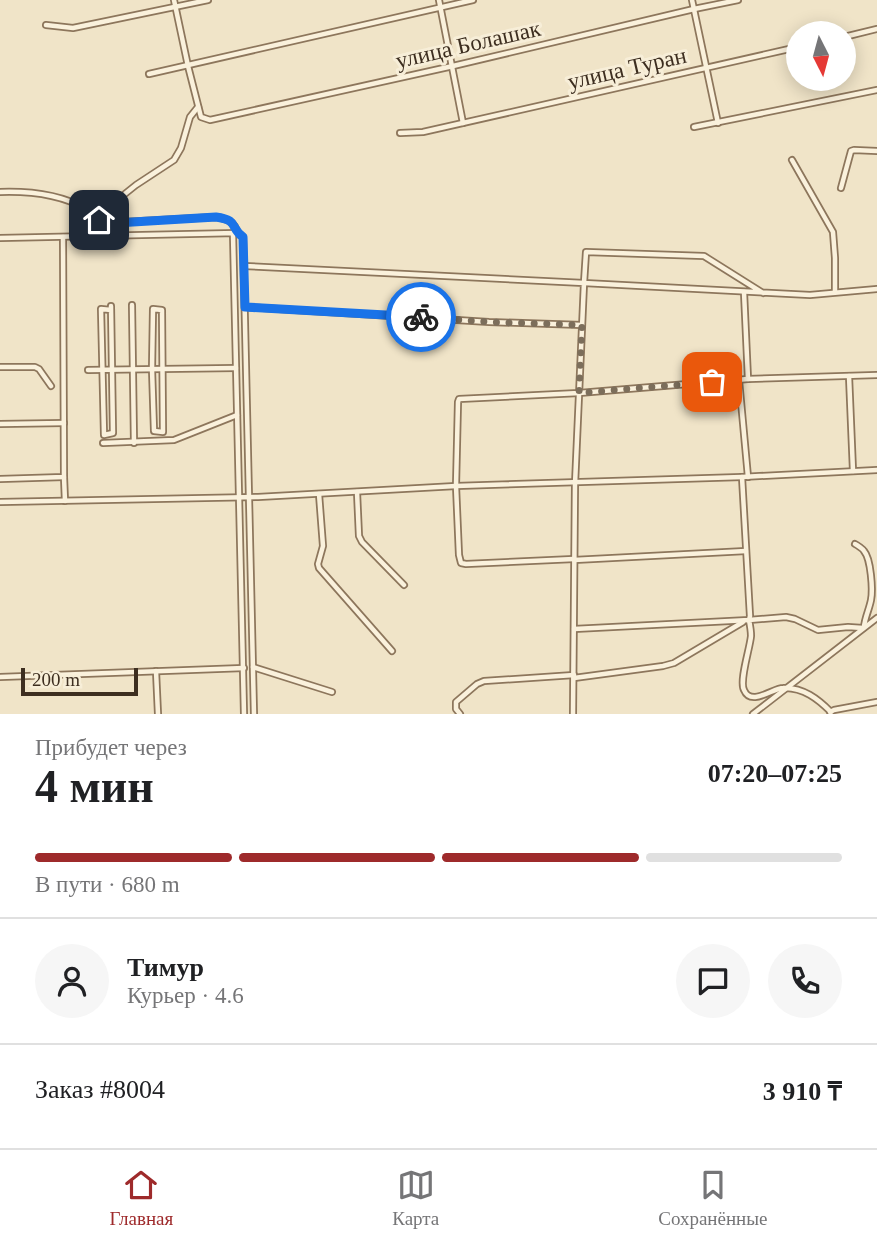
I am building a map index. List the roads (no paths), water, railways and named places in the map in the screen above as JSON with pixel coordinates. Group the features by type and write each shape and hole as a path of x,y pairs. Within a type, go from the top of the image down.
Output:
{"street":[{"path":"96,217 136,185 174,160 181,148 190,117 199,106 174,0"},
{"path":"46,24 73,28 208,0"},
{"path":"439,0 463,123"},
{"path":"149,74 473,0"},
{"path":"692,0 718,123"},
{"name":"улица Болашак","path":"199,106 201,117 210,120 738,0"},
{"path":"856,34 877,29"},
{"name":"улица Туран","path":"400,133 424,132 786,50"},
{"path":"694,127 877,90"},
{"path":"841,188 851,151 877,151"},
{"path":"792,160 833,232 835,292"},
{"path":"0,192 34,192 53,196 87,209 104,223 216,217 228,219 234,224 244,714"},
{"path":"0,238 235,233 243,237 254,714"},
{"path":"63,237 65,501"},
{"path":"573,714 575,484 586,252 704,256 763,293"},
{"path":"244,266 810,295 877,289"},
{"path":"744,292 748,379"},
{"path":"132,305 134,443"},
{"path":"245,307 582,325"},
{"path":"111,308 113,433 104,435 102,370 101,309 111,308"},
{"path":"161,309 163,432 154,431 152,369 153,310 161,309"},
{"path":"0,367 35,367 51,386"},
{"path":"88,370 236,368"},
{"path":"746,551 461,563 456,486 458,402 462,398 579,393 748,379 877,375"},
{"path":"849,376 853,471"},
{"path":"460,714 456,709 456,702 480,682 574,676 663,666 674,663 750,617 739,380"},
{"path":"103,443 174,440 237,415"},
{"path":"0,424 64,423"},
{"path":"0,502 239,498 456,486 575,484 877,470"},
{"path":"0,479 64,477"},
{"path":"248,489 258,497"},
{"path":"357,492 359,536 362,542 404,585"},
{"path":"319,494 323,546 318,564 320,572 392,651"},
{"path":"249,507 258,497"},
{"path":"855,544 864,550 868,559 871,584 871,601 864,619 864,628"},
{"path":"574,629 786,617 818,630 864,628"},
{"path":"753,714 877,618"},
{"path":"747,620 751,634 744,675 745,693 754,697 786,688 804,692 817,698 830,713 877,702"},
{"path":"253,667 332,692"},
{"path":"0,677 244,668"},
{"path":"156,671 158,714"}]}
